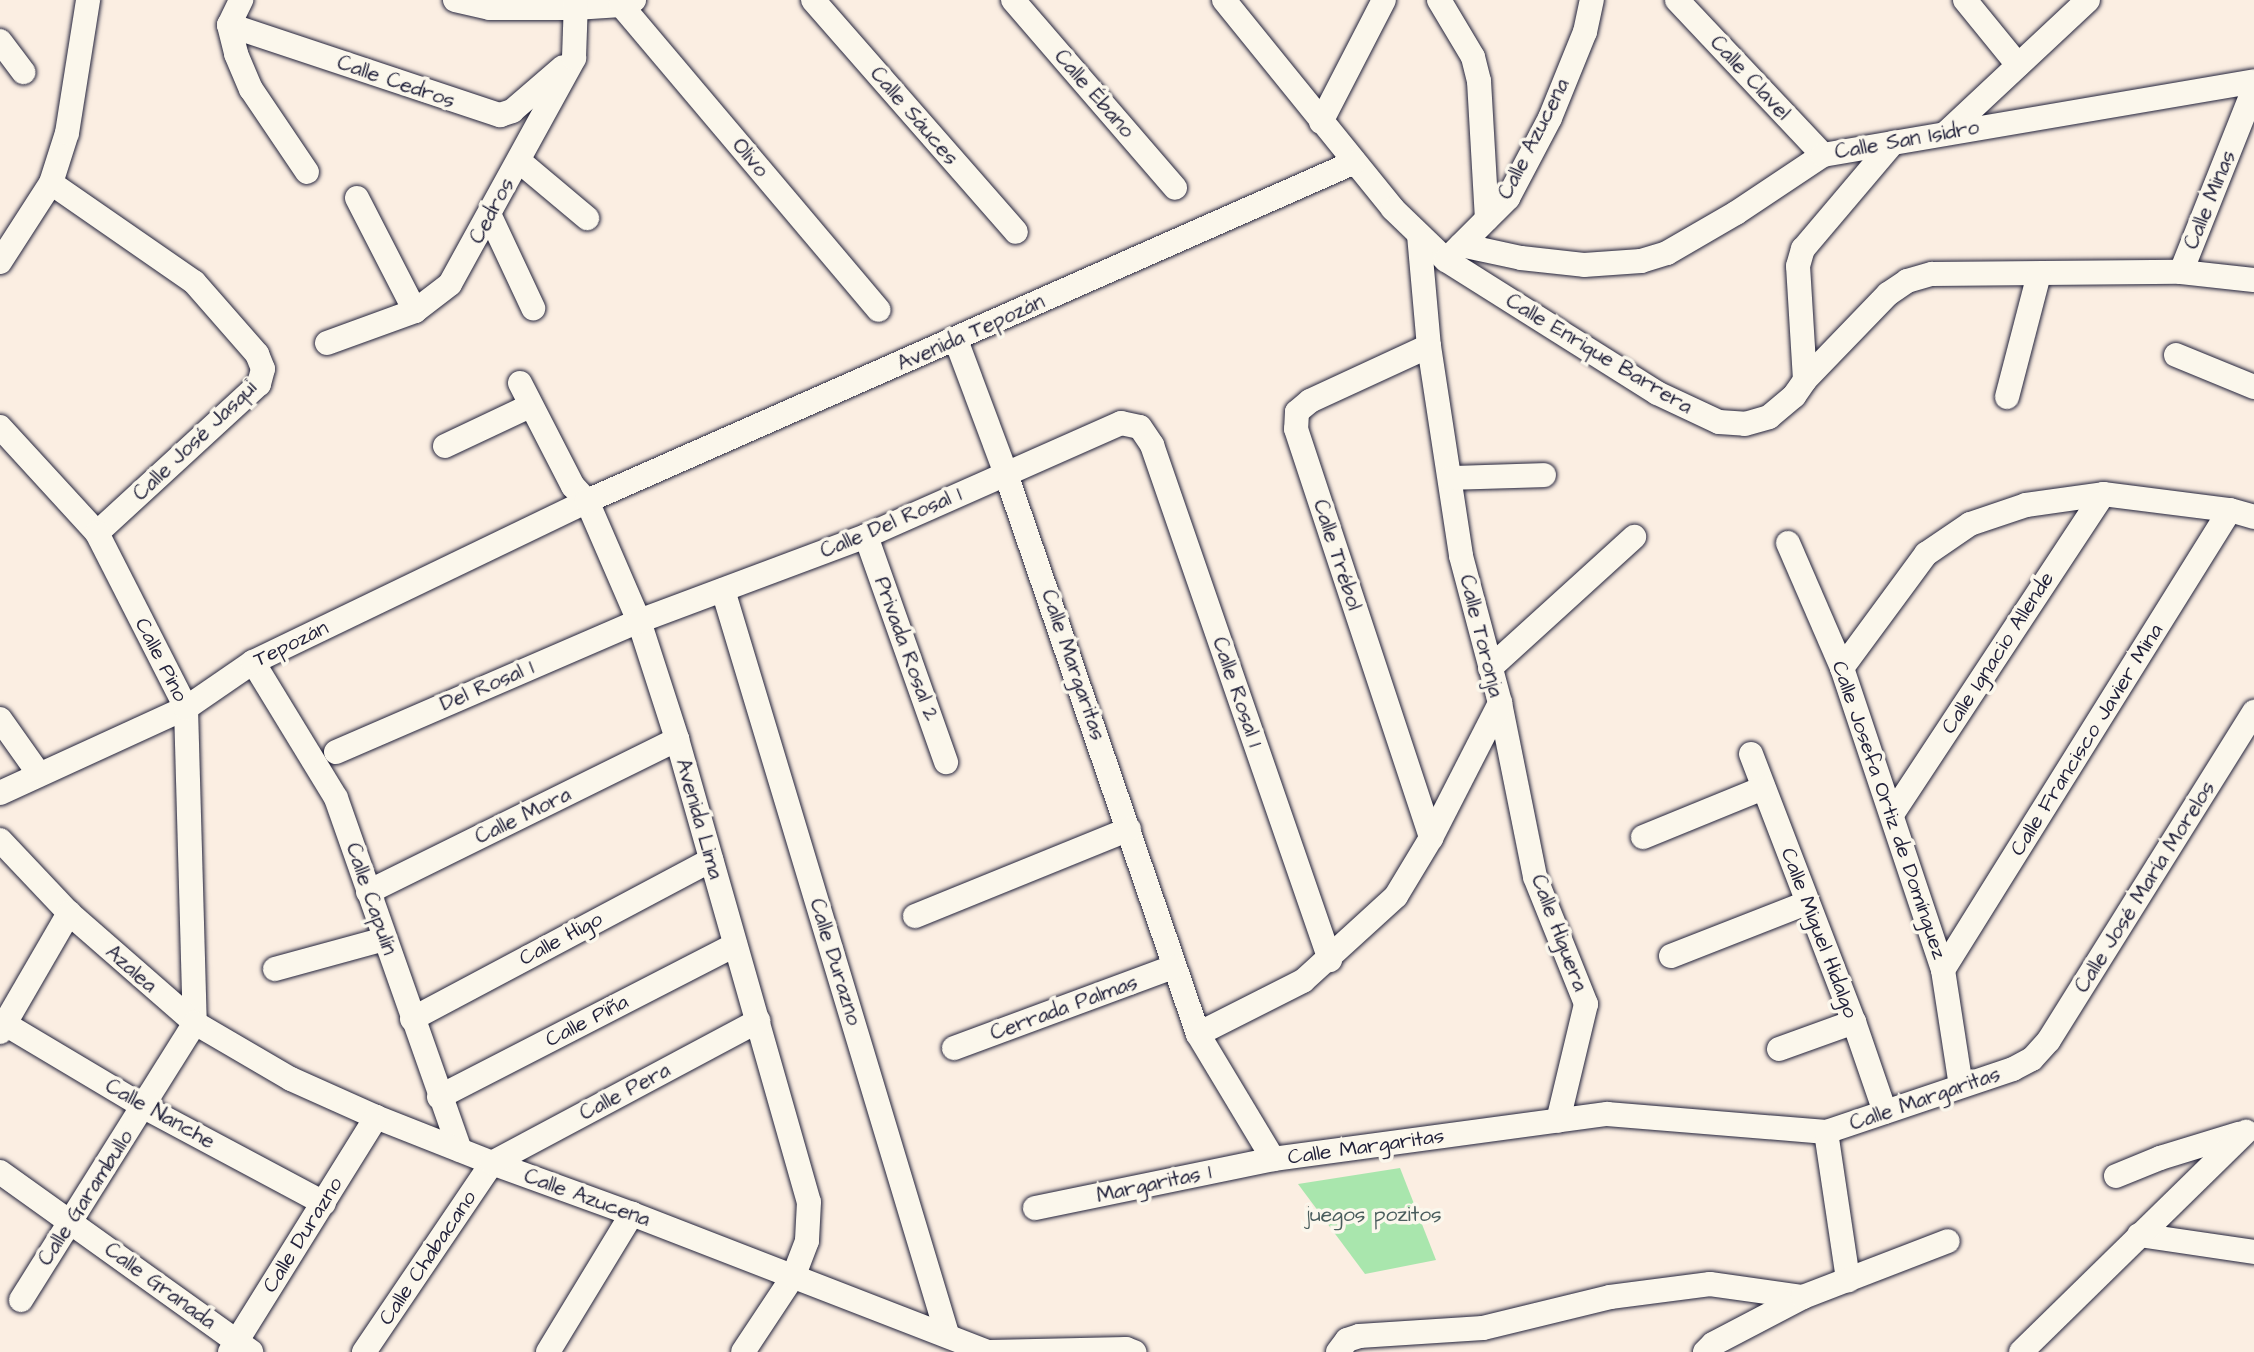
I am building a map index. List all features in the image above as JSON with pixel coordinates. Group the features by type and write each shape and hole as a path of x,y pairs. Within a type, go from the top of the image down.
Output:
{"street":[{"path":"0,262 51,183 69,123 88,0"},
{"path":"241,0 229,25 236,54 251,89 307,172"},
{"path":"455,0 490,8 628,3"},
{"name":"Calle Sáuces","path":"813,0 1016,232"},
{"name":"Calle Ébano","path":"1013,0 1175,188"},
{"name":"Calle Enrique Barrera","path":"1223,0 1321,122 1419,235 1453,253 1657,393 1719,422 1745,424 1769,417 1794,396 1805,380 1888,294 1907,281 1932,274 2181,272 2254,280"},
{"path":"1321,122 1384,0"},
{"path":"1439,0 1473,57 1479,81 1487,219"},
{"name":"Calle Azucena","path":"1453,253 1508,198 1550,118 1585,32 1592,0"},
{"name":"Calle Clavel","path":"1677,0 1823,156"},
{"path":"1965,0 2018,65"},
{"path":"1947,132 2088,0"},
{"name":"Olivo","path":"628,3 879,310"},
{"name":"Cedros","path":"327,343 415,311 450,284 490,216 574,58 576,4"},
{"name":"Calle Cedros","path":"229,25 500,115 512,111 574,58"},
{"path":"0,41 23,72"},
{"name":"Calle San Isidro","path":"1453,253 1584,265 1640,261 1667,253 1823,156 1947,132 2254,80"},
{"name":"Calle Minas","path":"2181,272 2254,89"},
{"path":"1805,380 1798,266 1803,249 1893,144"},
{"path":"519,161 587,218"},
{"name":"Avenida Tepozán","path":"587,501 1355,162"},
{"name":"Calle José Jasqui","path":"51,183 194,282 257,354 263,369 259,384 97,533"},
{"path":"358,198 415,311"},
{"path":"490,216 533,308"},
{"name":"Calle Toronja","path":"1198,1034 1303,981 1330,960 1396,896 1431,838 1500,703 1461,556 1430,346 1419,235"},
{"path":"2007,397 2039,274"},
{"name":"Calle Margaritas","path":"956,340 1006,474 1198,1034 1272,1159 1606,1114 1826,1132 2013,1069 2032,1059"},
{"name":"Calle Trébol","path":"1430,346 1310,401 1297,412 1296,429 1431,838"},
{"path":"2176,355 2254,387"},
{"name":"Avenida Lima","path":"520,383 573,486 587,501 639,621 677,739 809,1202 807,1241 794,1275 743,1352"},
{"path":"444,446 530,406"},
{"name":"Calle Del Rosal 1","path":"639,621 866,536 1121,423 1140,427"},
{"name":"Calle Pino","path":"0,427 97,533 186,708 195,1023"},
{"name":"Calle Rosal 1","path":"1140,427 1152,445 1330,960"},
{"path":"1450,478 1544,475"},
{"path":"1842,668 1926,554 1970,524 2026,505 2103,494 2230,510 2254,517"},
{"name":"Calle Ignacio Allende","path":"1893,813 2103,494"},
{"name":"Tepozán","path":"0,793 186,708 253,662 587,501"},
{"name":"Calle Francisco Javier Mina","path":"1944,970 2230,510"},
{"name":"Privada Rosal 2","path":"866,536 946,762"},
{"path":"1490,668 1634,537"},
{"name":"Calle Josefa Ortiz de Domínguez","path":"1788,543 1842,668 1944,970 1961,1086"},
{"name":"Calle Durazno","path":"723,590 947,1334"},
{"name":"Del Rosal 1","path":"336,752 639,621"},
{"name":"Calle Capulín","path":"253,662 336,798 439,1097 460,1150"},
{"name":"Calle Higuera","path":"1500,703 1535,877 1586,1004 1558,1121"},
{"name":"Calle José María Morelos","path":"2032,1059 2049,1040 2254,712"},
{"path":"0,719 39,774"},
{"name":"Calle Mora","path":"369,892 677,739"},
{"name":"Calle Miguel Hidalgo","path":"1751,754 1854,1022 1885,1112"},
{"path":"1643,837 1763,788"},
{"path":"915,916 1129,829"},
{"name":"Azalea","path":"0,840 69,913 195,1023"},
{"name":"Calle Higo","path":"412,1019 711,860"},
{"path":"1671,956 1806,902"},
{"path":"2,1025 69,913"},
{"path":"275,970 385,939"},
{"name":"Calle Piña","path":"439,1097 735,945"},
{"name":"Cerrada Palmas","path":"954,1048 1173,967"},
{"name":"Calle Pera","path":"492,1163 758,1021"},
{"path":"1779,1049 1854,1022"},
{"name":"Calle Azucena","path":"195,1023 291,1079 376,1117 989,1352 1126,1349 1134,1352"},
{"name":"Calle Garambullo","path":"21,1300 195,1023"},
{"name":"Calle Nanche","path":"2,1025 144,1107 324,1203"},
{"name":"Calle Durazno","path":"240,1348 376,1117"},
{"path":"1826,1132 1848,1280"},
{"path":"2116,1176 2160,1158 2250,1132"},
{"path":"2021,1352 2138,1235 2250,1132"},
{"name":"Margaritas 1","path":"1035,1208 1272,1159"},
{"name":"Calle Chabacano","path":"364,1352 492,1163"},
{"name":"Calle Granada","path":"0,1172 240,1348"},
{"path":"548,1352 632,1214"},
{"path":"2138,1235 2254,1252"},
{"path":"1705,1352 1713,1344 1802,1297 1948,1241"},
{"path":"1338,1352 1347,1340 1359,1336 1483,1328 1609,1297 1710,1284 1802,1297"}],"green space":[{"name":"juegos pozitos","path":"1400,1168 1436,1260 1365,1274 1298,1184"}]}
